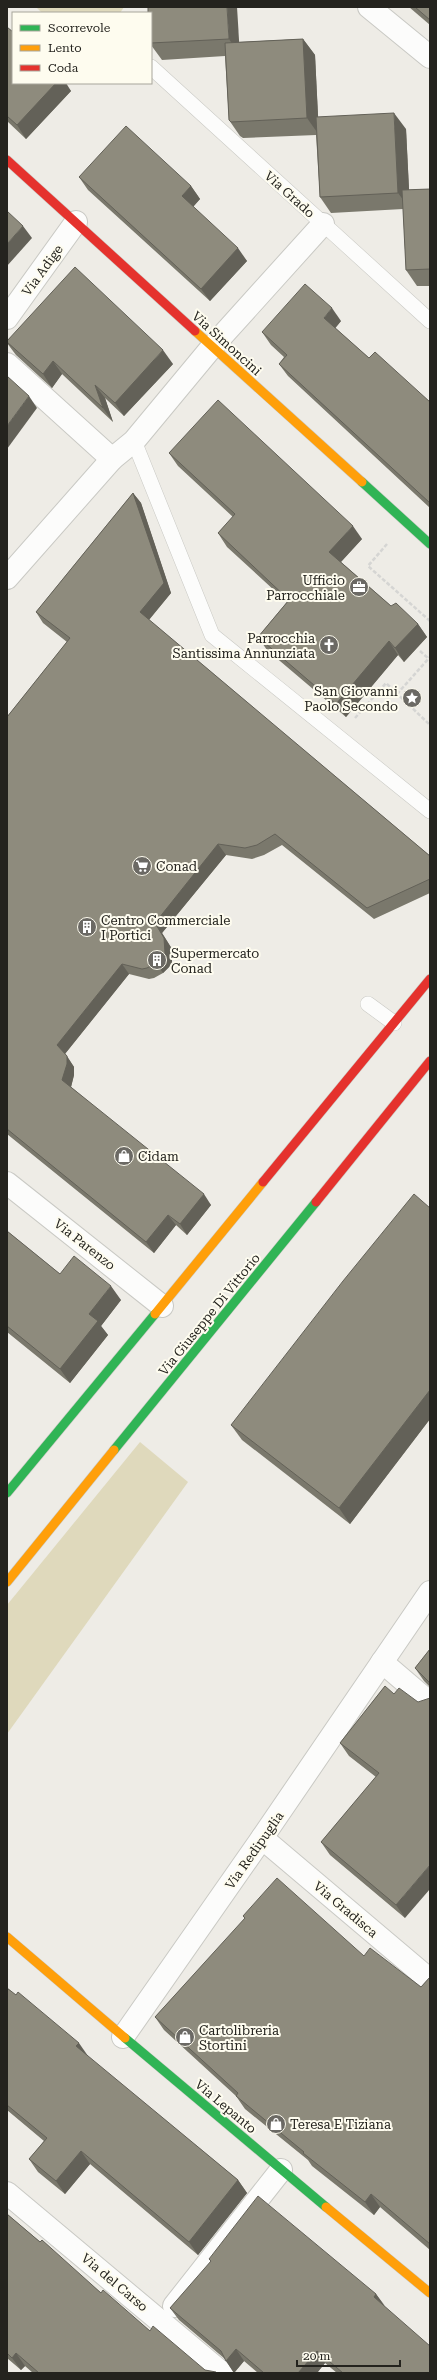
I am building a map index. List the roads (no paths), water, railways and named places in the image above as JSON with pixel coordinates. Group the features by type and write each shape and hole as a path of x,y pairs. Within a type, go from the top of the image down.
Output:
{"street":[{"path":"369,7 430,57"},
{"name":"Via Simoncini","path":"7,160 430,544"},
{"name":"Via Adige","path":"7,318 76,222"},
{"path":"7,578 112,459 134,441 212,347 323,224"},
{"path":"7,364 112,459"},
{"path":"7,1493 430,979"},
{"name":"Via Giuseppe Di Vittorio","path":"7,1582 430,1061"},
{"name":"Via Parenzo","path":"7,1183 162,1306"},
{"name":"Via Redipuglia","path":"123,2037 262,1838 430,1592"},
{"path":"382,1662 430,1703"},
{"name":"Via Gradisca","path":"262,1838 430,1980"},
{"name":"Via Lepanto","path":"7,1937 281,2170 430,2293"},
{"path":"162,2321 281,2170"},
{"name":"Via del Carso","path":"7,2193 162,2321 222,2373"}],"lane":[{"name":"Via Grado","path":"152,68 430,321"},
{"path":"134,441 212,635 430,811"},
{"path":"368,1004 394,1023"}],"place":[{"name":"Ufficio Parrocchiale","path":"359,587"},
{"name":"Parrocchia Santissima Annunziata","path":"329,645"},
{"name":"San Giovanni Paolo Secondo","path":"412,698"},
{"name":"Conad","path":"142,866"},
{"name":"Centro Commerciale I Portici","path":"87,927"},
{"name":"Supermercato Conad","path":"157,960"},
{"name":"Cidam","path":"124,1156"},
{"name":"Cartolibreria Stortini","path":"185,2037"},
{"name":"Teresa E Tiziana","path":"276,2124"}]}
